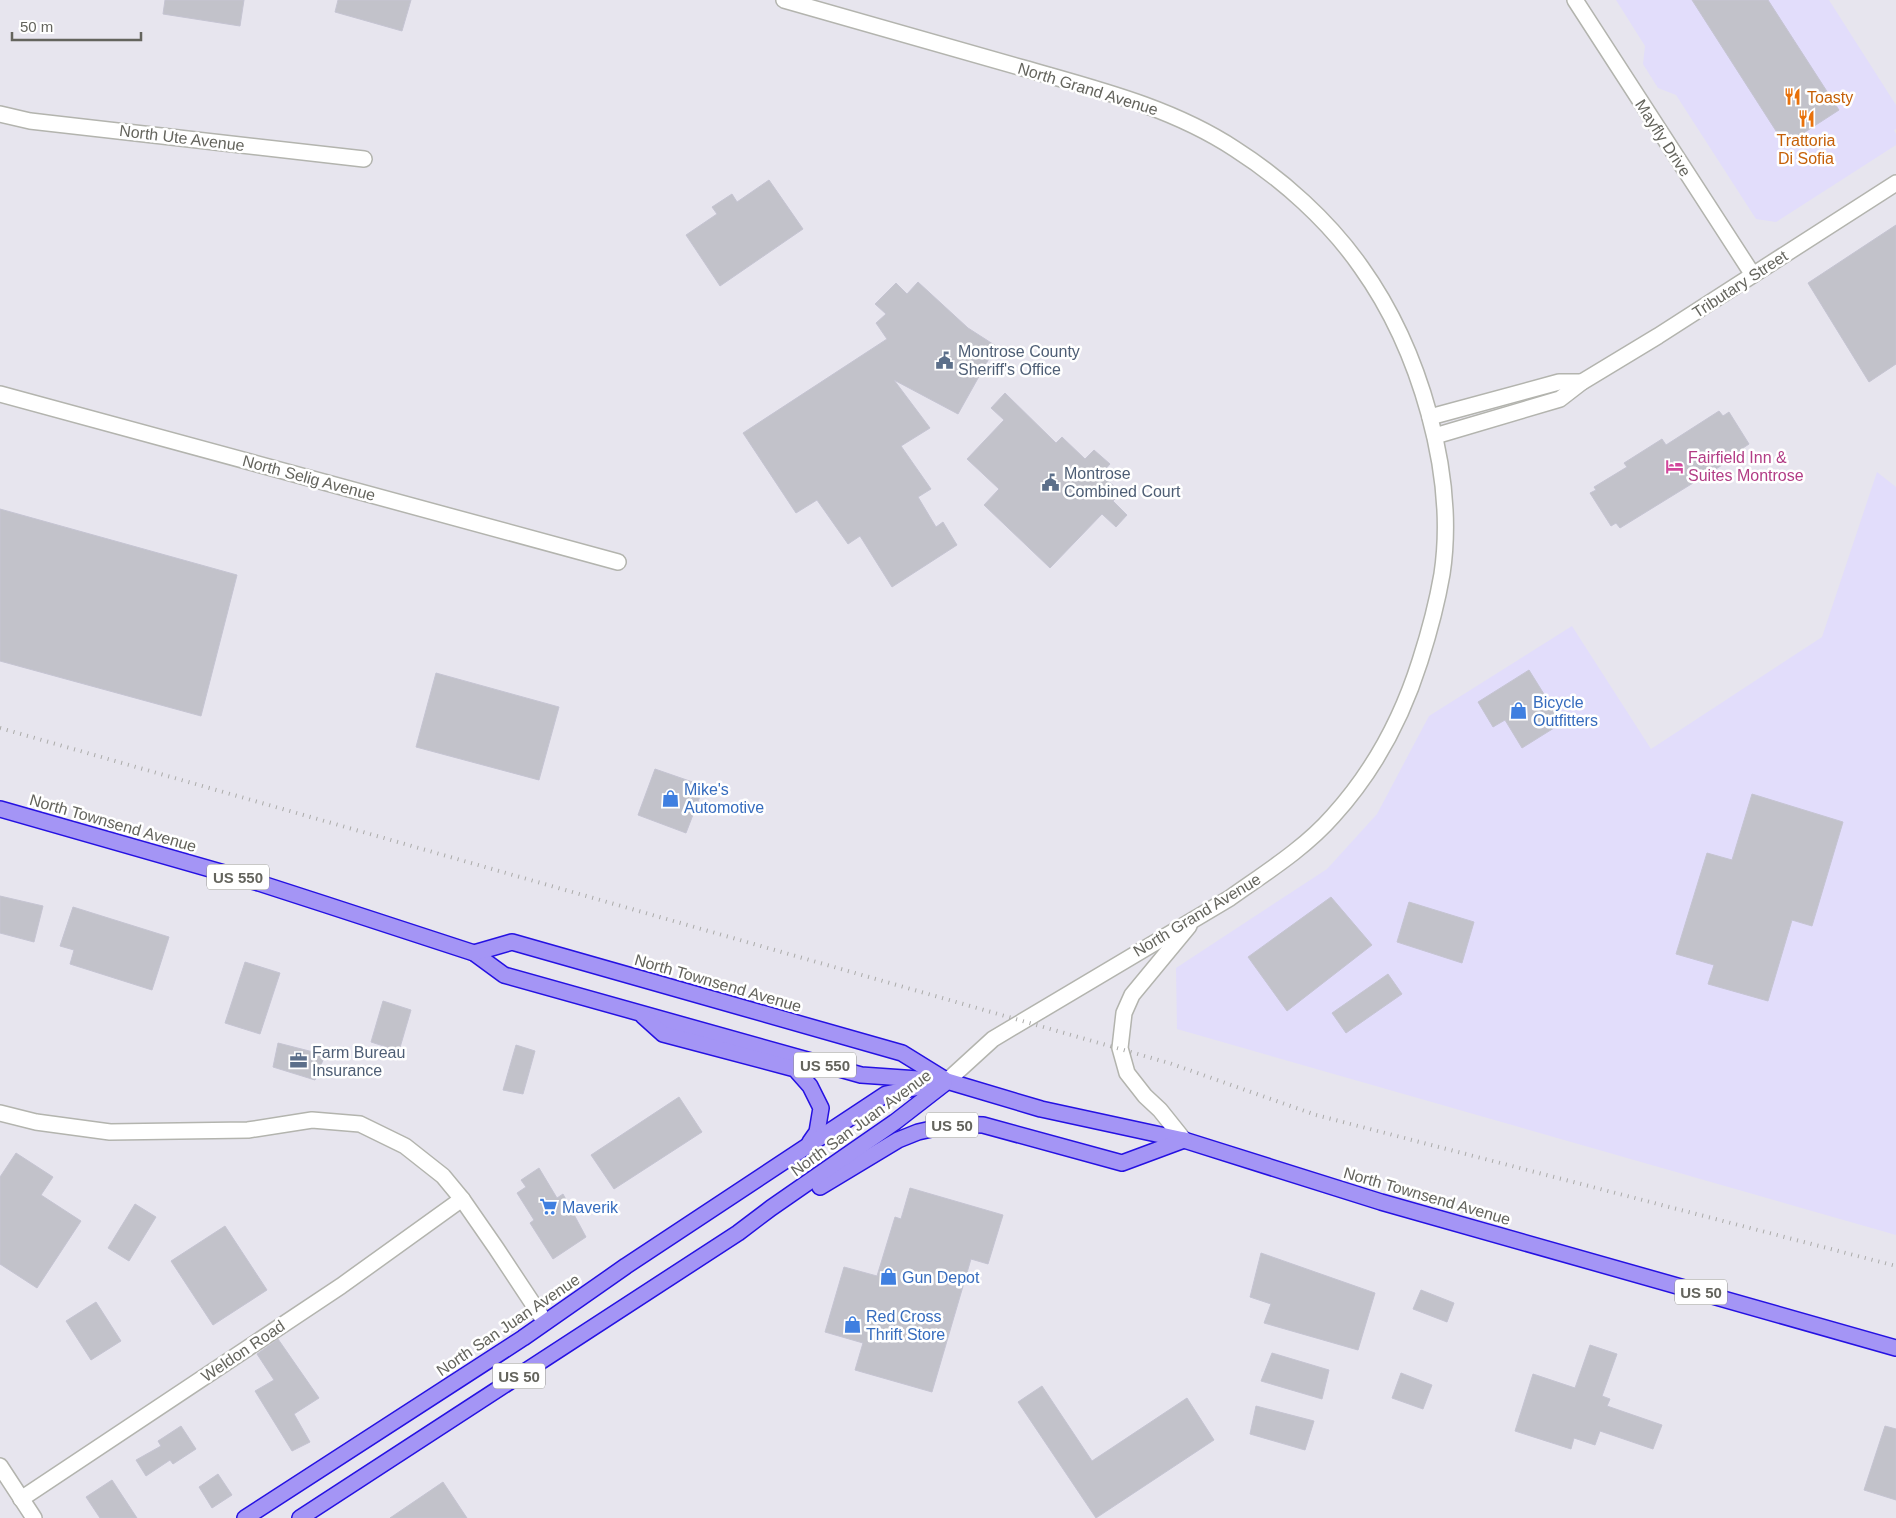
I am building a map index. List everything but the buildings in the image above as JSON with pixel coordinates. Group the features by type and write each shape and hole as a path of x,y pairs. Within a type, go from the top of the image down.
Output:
{"highway":[{"name":"North Townsend Avenue","path":"0,809 259,882 474,953 504,975 861,1075 948,1081 1041,1109 1184,1140 1380,1202 1896,1348"},
{"name":"North Townsend Avenue","path":"474,953 512,942 902,1053 948,1081"},
{"path":"640,1013 663,1034 794,1069 810,1086 821,1108 817,1132 808,1145"},
{"name":"North San Juan Avenue","path":"245,1518 545,1322 886,1094 948,1081"},
{"name":"North San Juan Avenue","path":"300,1518 738,1234 771,1208 895,1122 948,1081"},
{"name":"US 50","path":"738,1234 775,1216 881,1149 918,1132 954,1124 983,1125 1122,1163 1184,1140"}],"street":[{"name":"North Grand Avenue","path":"784,0 1132,100 1189,123 1236,150 1281,184 1325,223 1361,266 1385,307 1405,347 1430,417 1439,454 1444,512 1442,572 1429,634 1411,690 1396,724 1353,791 1332,818 1299,848 1264,874 1194,919 993,1039 948,1081"},
{"name":"Mayfly Drive","path":"1575,0 1752,275"},
{"name":"North Ute Avenue","path":"0,114 30,121 364,160"},
{"name":"Tributary Street","path":"1435,436 1556,401 1582,382 1896,183"},
{"path":"1430,417 1559,382 1582,382"},
{"name":"North Selig Avenue","path":"0,394 618,562"},
{"path":"1184,1140 1127,1073 1120,1048 1124,1014 1132,995 1194,919"},
{"path":"0,1113 36,1122 110,1132 248,1130 312,1120 360,1124 386,1136 422,1158 443,1176 462,1200 545,1322"},
{"name":"Weldon Road","path":"21,1499 346,1283 462,1200"},
{"path":"0,1466 34,1518"}],"shaded area":[{"path":"1616,0 1829,0 1896,105 1896,129 1894,130 1896,145 1776,222 1756,219 1676,95 1658,88 1643,64 1645,46"},
{"path":"1877,472 1896,487 1896,1235 1177,1029 1176,968 1327,869 1377,814 1429,716 1572,626 1651,749 1822,637"}],"railway":[{"path":"0,728 1169,1063 1316,1115 1896,1266"}],"place":[{"name":"Toasty","path":"1793,97"},
{"name":"Trattoria Di Sofia","path":"1806,118"},
{"name":"Montrose County Sheriff's Office","path":"944,360"},
{"name":"Fairfield Inn & Suites Montrose","path":"1674,466"},
{"name":"Montrose Combined Court","path":"1050,482"},
{"name":"Bicycle Outfitters","path":"1519,711"},
{"name":"Mike's Automotive","path":"670,798"},
{"name":"Farm Bureau Insurance","path":"298,1061"},
{"name":"Maverik","path":"548,1207"},
{"name":"Gun Depot","path":"888,1277"},
{"name":"Red Cross Thrift Store","path":"852,1325"}]}
